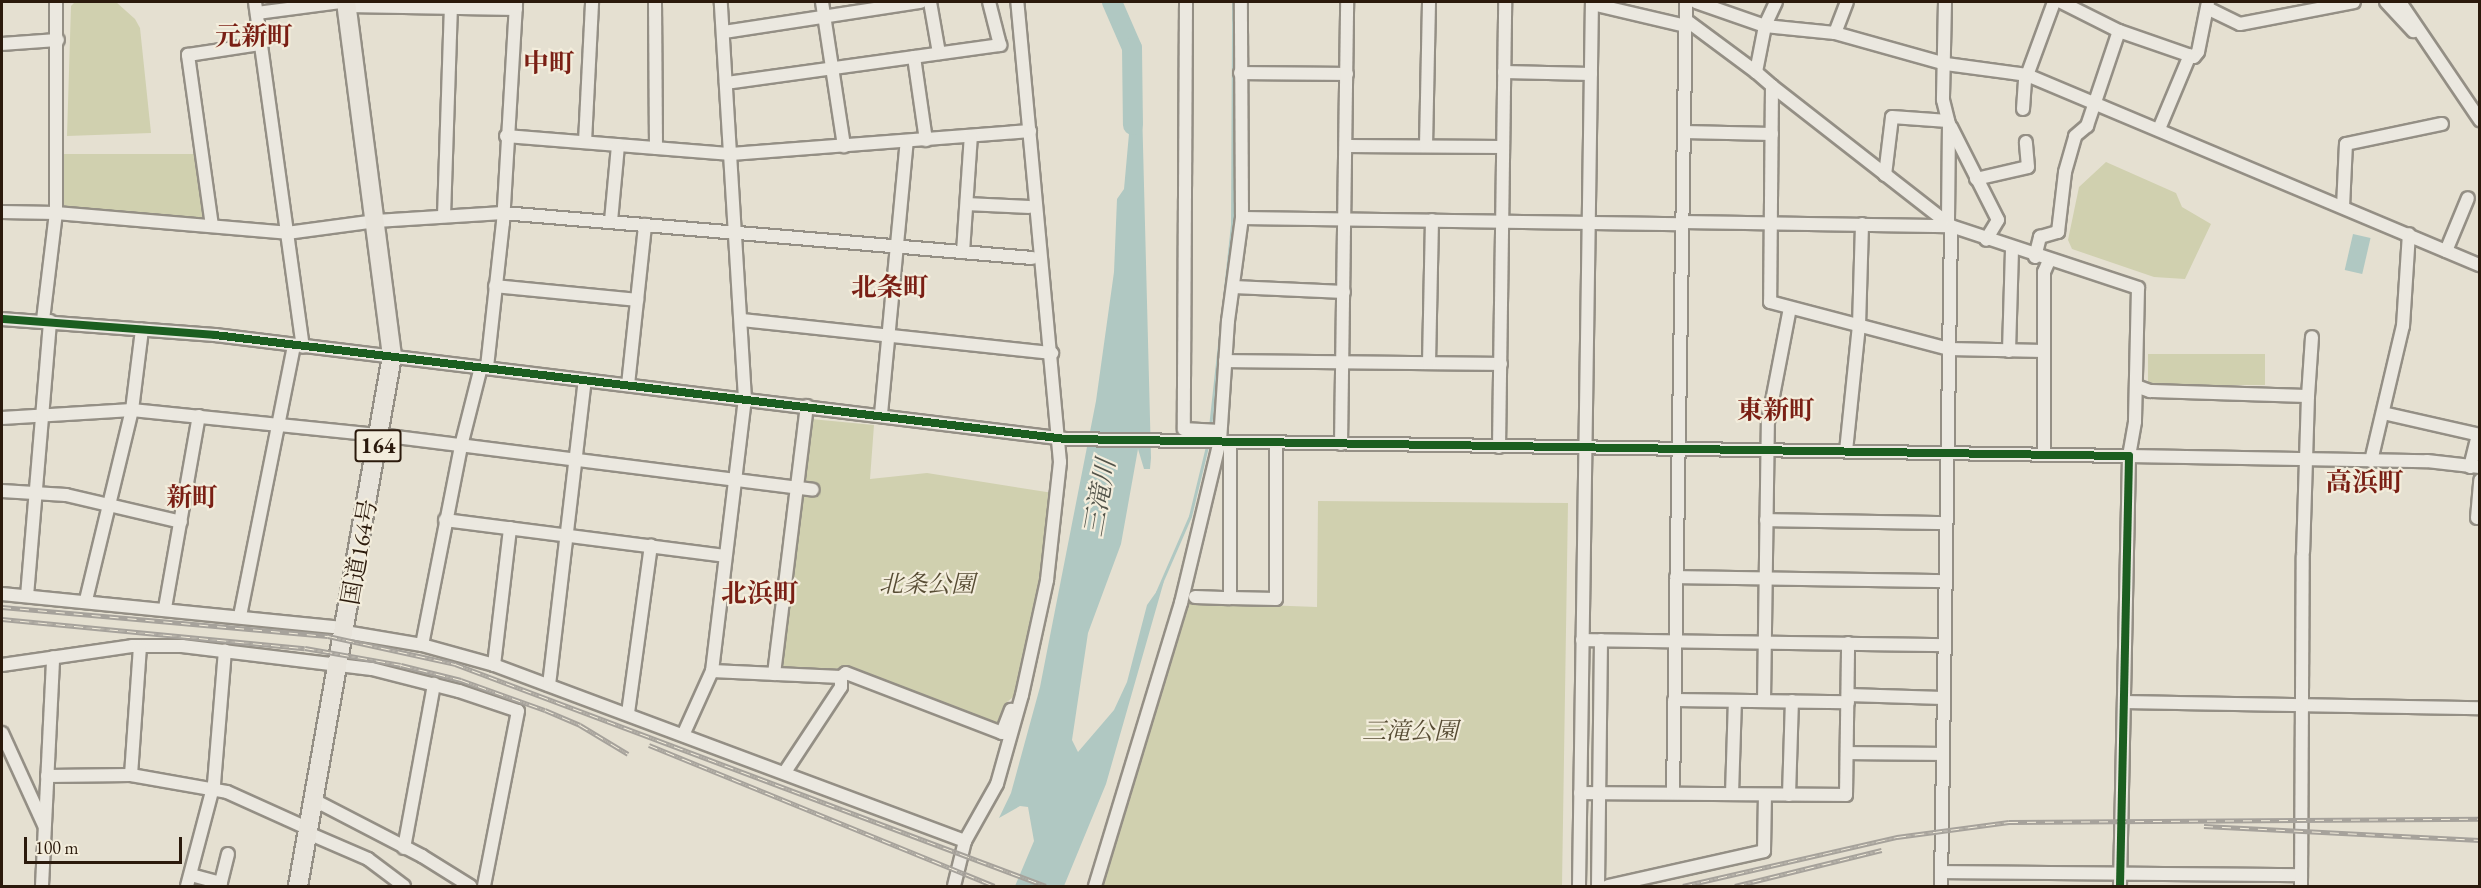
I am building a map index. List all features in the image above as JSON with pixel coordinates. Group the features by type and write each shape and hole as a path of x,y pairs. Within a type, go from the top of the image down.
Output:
{"highway":[{"name":"国道164号","path":"298,886 380,435 392,356 376,221 345,3"}],"street":[{"path":"27,596 34,493 43,415 46,320 56,213 58,40 56,2"},
{"path":"585,142 592,2"},
{"path":"655,2 656,148"},
{"path":"684,733 712,671 745,399 737,232 721,2"},
{"path":"822,2 844,146"},
{"path":"724,32 921,2"},
{"path":"930,2 939,53"},
{"path":"726,83 1000,45 989,2"},
{"path":"954,886 965,841 998,784 1022,695 1054,527 1062,438 1017,2"},
{"path":"1186,2 1184,429 1220,437"},
{"path":"1230,598 1220,437 1225,361 1242,218 1241,2"},
{"path":"1341,444 1347,146 1347,2"},
{"path":"1426,146 1429,2"},
{"path":"1500,447 1505,2"},
{"path":"1673,794 1686,2"},
{"path":"1696,2 1765,26 1835,33 1946,64 2027,75 2094,100 2480,265"},
{"path":"1756,72 1765,26 1776,2"},
{"path":"1835,33 1847,2"},
{"path":"1944,2 1946,64 1943,100 1949,122 1998,219 1986,240"},
{"path":"2023,109 2027,75 2061,2 2119,31 2194,57 2198,52 2209,5 2240,24 2354,2"},
{"path":"2386,2 2423,39"},
{"path":"2400,2 2480,120"},
{"path":"240,616 278,425 299,346 287,233 256,7 345,3 516,5 506,136 503,213 484,367 461,446 422,645"},
{"path":"1579,886 1592,3 1686,23 1756,72 1950,225 2035,257 2139,288 2136,386 2129,456 2120,880"},
{"path":"444,216 452,5"},
{"path":"2035,257 2040,237 2058,232 2065,172 2075,136 2087,126 2119,31"},
{"path":"2,44 58,40"},
{"path":"212,226 188,55 261,44"},
{"path":"2159,129 2190,55"},
{"path":"914,57 926,140"},
{"path":"1504,72 1592,74"},
{"path":"1240,73 1347,74"},
{"path":"1772,86 1770,302 1949,349 2044,351"},
{"path":"1885,175 1892,117 1949,122"},
{"path":"1941,886 1949,349 1949,122"},
{"path":"2343,207 2346,144 2442,124"},
{"path":"506,136 731,154 1030,131"},
{"path":"1684,132 1772,134"},
{"path":"963,252 971,136"},
{"path":"881,414 907,141"},
{"path":"1976,179 2028,167 2026,142"},
{"path":"611,221 618,145"},
{"path":"1347,146 1503,147"},
{"path":"2446,250 2468,198"},
{"path":"967,204 1029,207"},
{"path":"2,212 56,213 287,233 376,221 503,213 1032,258"},
{"path":"1242,218 1950,225"},
{"path":"1429,363 1432,220"},
{"path":"1846,451 1859,326 1862,224"},
{"path":"628,385 645,225"},
{"path":"2372,461 2403,326 2409,234"},
{"path":"2009,351 2012,249"},
{"path":"2044,455 2044,272 2049,261"},
{"path":"495,286 637,300"},
{"path":"1234,287 1344,292"},
{"path":"1764,701 1768,422 1790,308"},
{"path":"2,319 46,320 392,356 881,414 1062,438 1220,437 1276,443 2427,461 2475,467 2479,435 2383,413"},
{"path":"742,320 1052,353"},
{"path":"86,600 132,410 142,330"},
{"path":"1941,872 2120,880 2301,881 2303,554 2312,337"},
{"path":"1225,361 1501,364"},
{"path":"549,685 585,380"},
{"path":"2136,386 2150,391 2308,396"},
{"path":"774,674 807,406"},
{"path":"2,418 132,410 380,435 813,490"},
{"path":"165,608 199,416"},
{"path":"1095,886 1180,603 1220,437"},
{"path":"1195,597 1276,599 1276,443"},
{"path":"2477,519 2480,480"},
{"path":"2,491 66,495 180,522"},
{"path":"445,520 725,556"},
{"path":"1766,520 1946,523"},
{"path":"494,665 510,528"},
{"path":"628,713 651,546"},
{"path":"1676,577 1945,581"},
{"path":"2,594 240,616 345,630 422,645 494,665 684,733 965,841"},
{"path":"1582,640 1944,645"},
{"path":"1598,886 1601,640"},
{"path":"1580,793 1846,795 1848,643"},
{"path":"131,776 140,646"},
{"path":"2,665 140,646 225,650 338,664 434,684 518,711 484,886"},
{"path":"225,650 212,790 189,881 220,884 228,854"},
{"path":"42,886 52,657"},
{"path":"712,671 841,676 846,673 1002,733 1011,708 1022,695"},
{"path":"785,772 841,687 841,676"},
{"path":"404,848 434,684"},
{"path":"1674,700 1792,701 1848,698 1943,698"},
{"path":"1732,794 1735,701"},
{"path":"1789,795 1792,701"},
{"path":"2124,702 2480,708"},
{"path":"2,733 45,826"},
{"path":"1847,753 1942,754"},
{"path":"47,776 131,776 227,792 368,859 404,886"},
{"path":"1608,886 1764,851 1766,795"},
{"path":"314,801 470,886"}],"green space":[{"path":"75,2 116,2 135,19 140,28 151,133 67,136 71,6"},
{"path":"63,154 197,154 206,215 202,219 66,207 62,203"},
{"path":"2106,162 2176,193 2182,207 2211,224 2185,279 2154,277 2072,249 2068,240 2079,187"},
{"path":"2148,354 2265,354 2265,385 2148,385"},
{"name":"北条公園","path":"811,419 874,425 870,479 927,473 1053,493 1043,575 1019,692 1006,703 999,727 838,668 827,672 780,671"},
{"name":"三滝公園","path":"1318,501 1568,503 1562,886 1101,886 1185,602 1317,607"}],"water":[{"path":"1136,56 1142,107 1151,458 1150,469 1144,469 1138,449 1121,544 1088,633 1072,740 1078,752 1114,710 1127,682 1147,605 1164,581 1106,784 1064,886 1015,886 1034,841 1028,807 1020,806 999,818 1011,793 1040,687 1096,401 1114,272 1117,199 1124,189"},
{"path":"2353,234 2371,238 2362,274 2345,270"}],"waterway":[{"name":"三滝川","path":"1112,2 1132,48 1133,125"},
{"path":"1210,427 1232,223 1233,2"},
{"path":"1157,592 1190,516 1207,446"}],"railway":[{"path":"2,607 328,636 455,664 1046,886"},
{"path":"2,619 305,648 401,665 461,680 545,710 580,725 628,754"},
{"path":"649,745 994,886"},
{"path":"1683,886 1897,837 2009,822 2480,819"},
{"path":"2204,826 2480,840"},
{"path":"1735,886 1882,850"}],"cycle path":[{"path":"2,319 215,335 1066,439 2129,456 2120,886"}],"district":[{"name":"元新町","path":"254,37"},
{"name":"中町","path":"549,64"},
{"name":"北条町","path":"890,288"},
{"name":"東新町","path":"1776,411"},
{"name":"高浜町","path":"2365,483"},
{"name":"新町","path":"192,498"},
{"name":"北浜町","path":"760,594"}]}
